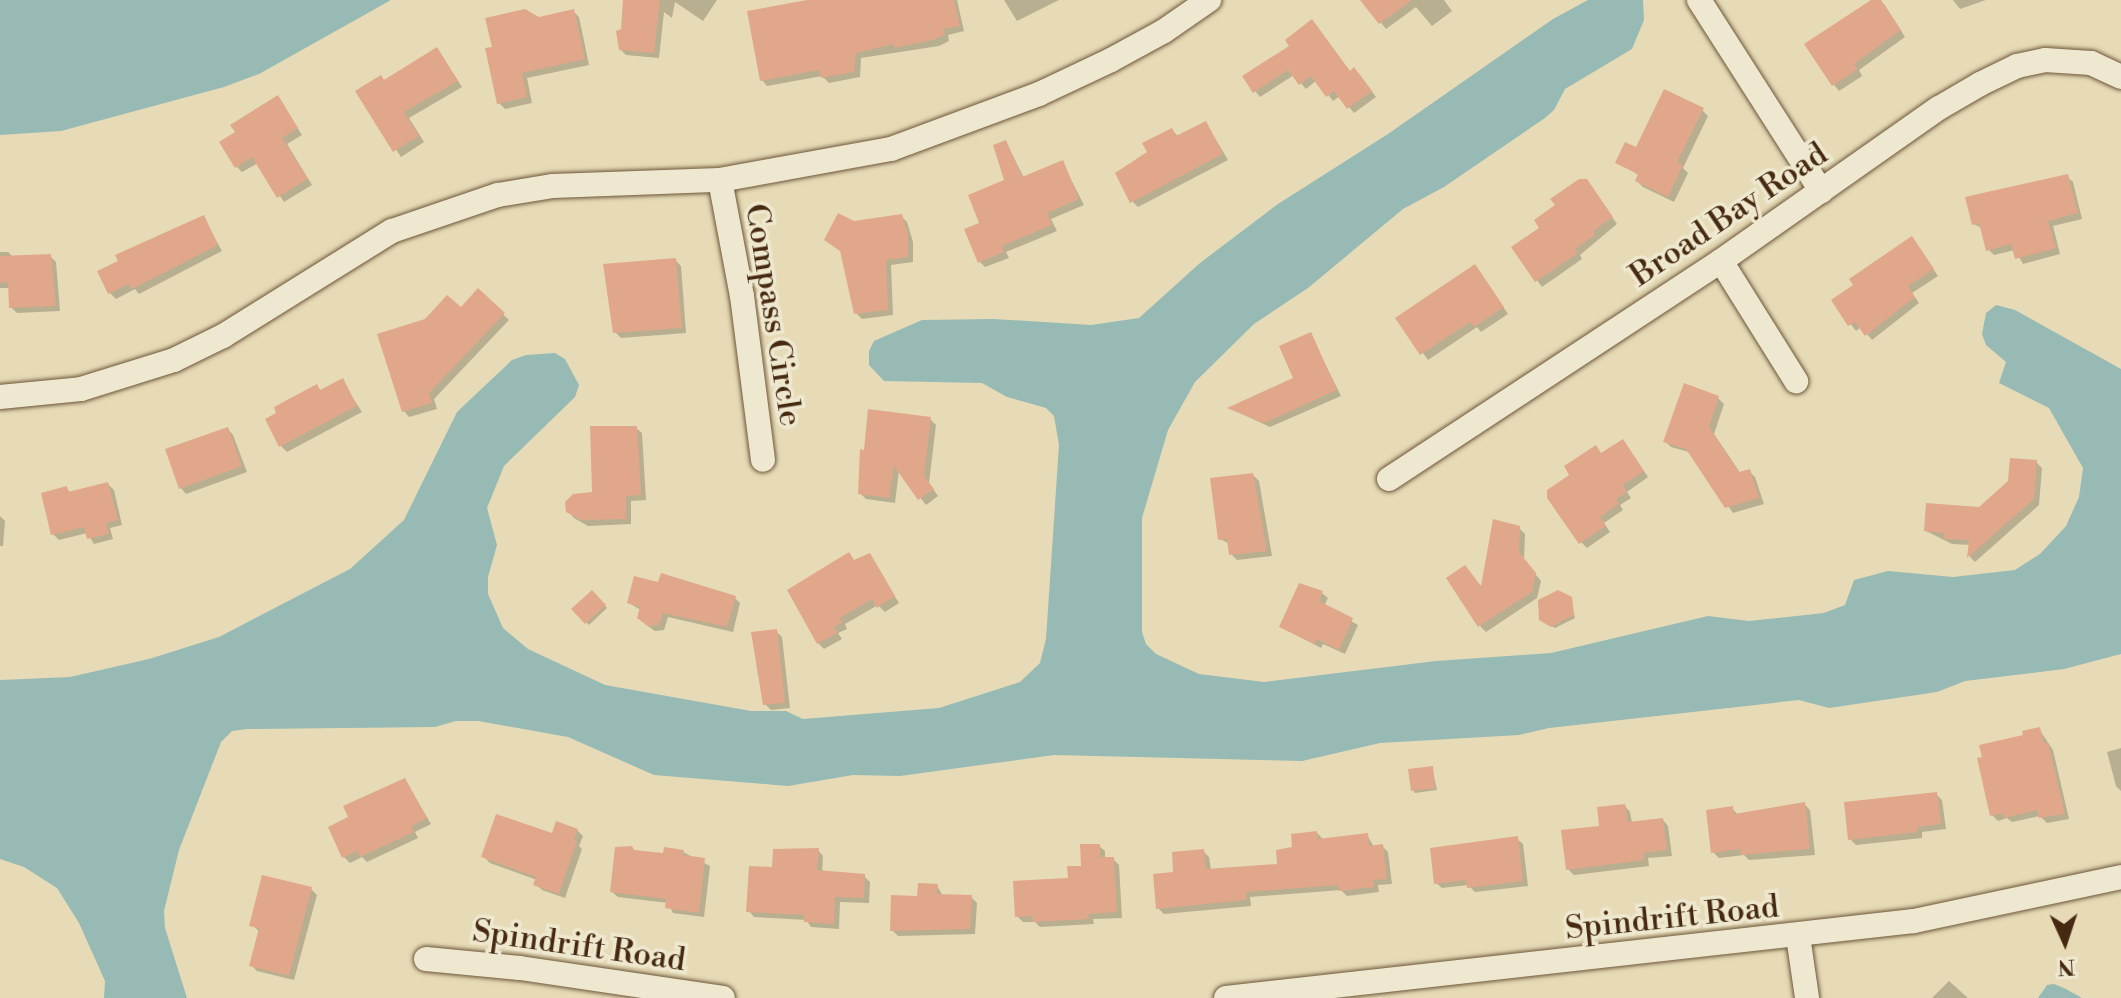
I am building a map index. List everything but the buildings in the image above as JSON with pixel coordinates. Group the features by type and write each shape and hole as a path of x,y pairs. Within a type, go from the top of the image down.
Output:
{"street":[{"path":"0,397 81,389 174,360 223,336 392,231 498,195 553,186 720,180 833,162 891,149 947,130 1111,60 1164,31 1209,0"},
{"path":"1699,0 1821,191"},
{"name":"Broad Bay Road","path":"1389,479 1721,261 1939,108 2017,66 2069,59 2091,63 2121,77"},
{"name":"Compass Circle","path":"720,180 742,296 763,460"},
{"path":"1721,261 1796,381"},
{"name":"Spindrift Road","path":"1226,998 1798,936 1973,911 2121,877"},
{"path":"1798,936 1807,998"},
{"name":"Spindrift Road","path":"426,959 520,968 723,998"}],"water":[{"path":"0,0 391,0 259,74 224,87 61,131 0,135"},
{"path":"1588,0 1643,0 1644,20 1632,49 1565,89 1554,110 1545,118 1444,187 1403,209 1308,288 1254,324 1195,382 1168,430 1142,518 1142,632 1146,644 1156,654 1199,674 1264,682 1436,661 1551,653 1708,616 1749,621 1824,613 1845,605 1854,580 1888,571 1953,577 2015,570 2040,554 2066,526 2079,497 2083,468 2049,408 1999,383 2006,362 1986,345 1982,334 1986,313 1996,305 2015,310 2121,369 2121,654 2064,669 1965,681 1937,692 1829,708 1799,700 1549,728 1519,735 1380,743 1302,761 1054,755 900,776 853,775 788,786 654,775 568,737 478,721 456,721 435,727 232,731 221,742 179,850 164,911 165,928 187,998 104,998 105,981 79,923 57,888 24,867 0,859 0,680 70,677 149,659 219,637 350,569 404,520 457,412 512,360 526,355 555,353 565,359 579,385 575,397 504,466 487,508 497,545 488,577 488,594 503,628 528,649 605,685 751,711 786,711 803,719 939,708 1020,682 1040,663 1046,639 1059,445 1054,416 1046,408 1007,397 982,383 884,381 869,365 869,351 874,341 922,320 994,319 1091,325 1139,318 1200,263 1278,204 1388,134 1553,19"},
{"path":"2054,984 2082,998 2038,998 2047,985"}]}
